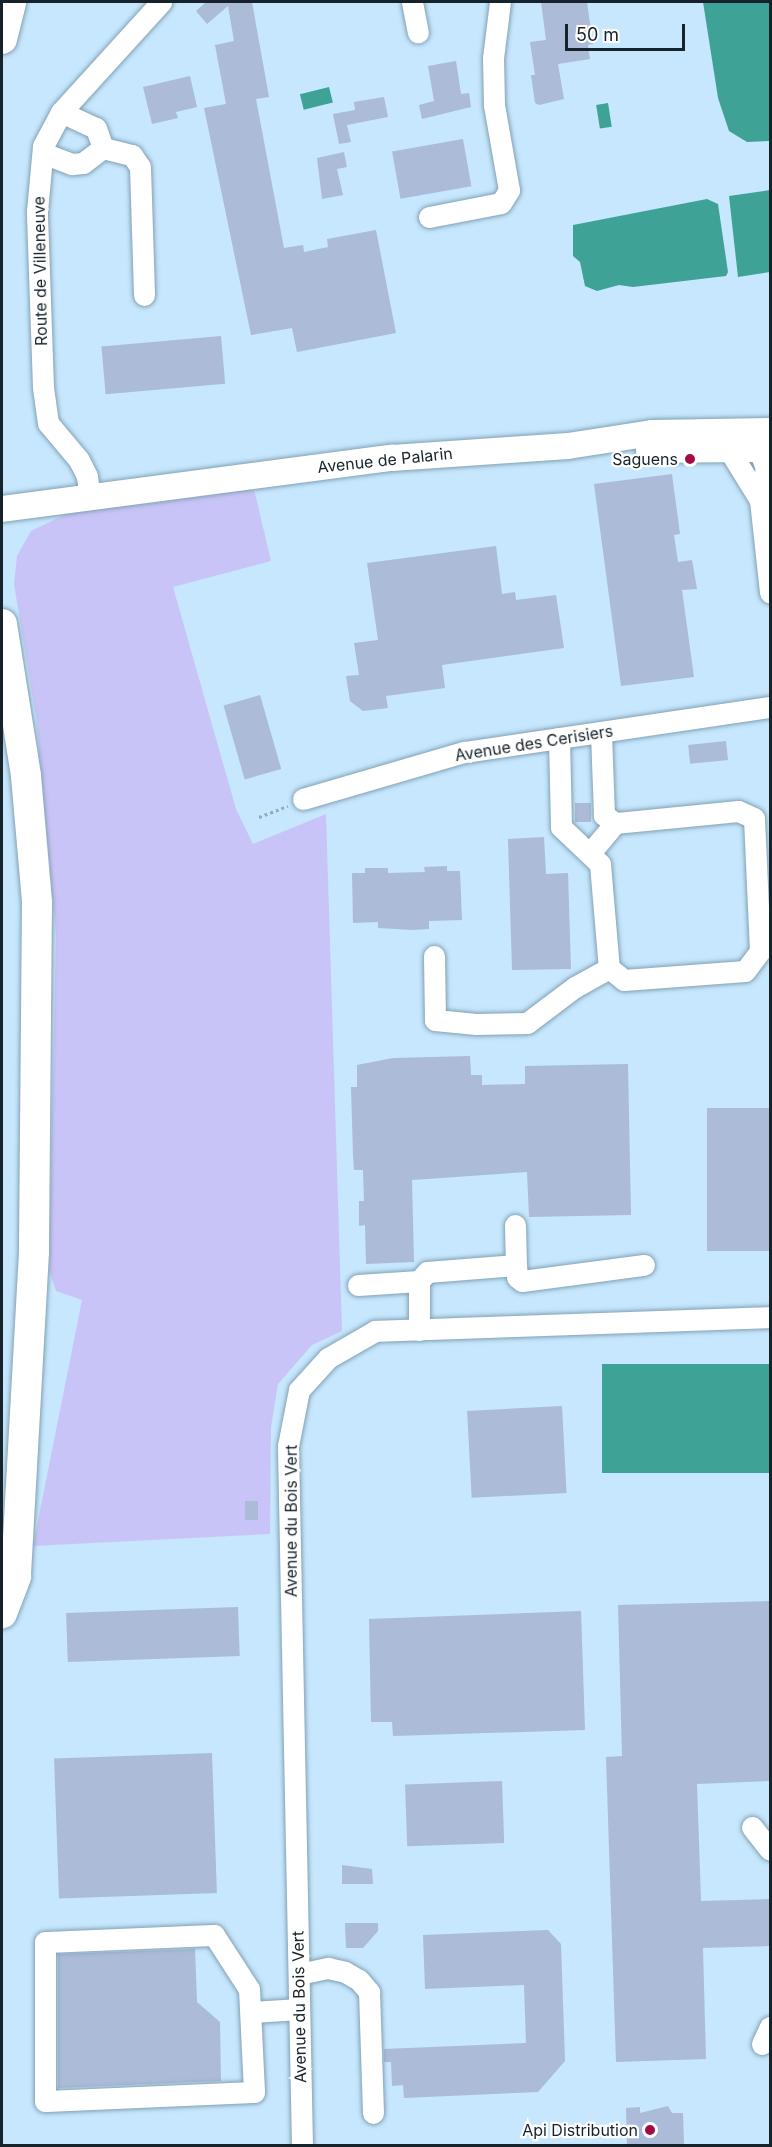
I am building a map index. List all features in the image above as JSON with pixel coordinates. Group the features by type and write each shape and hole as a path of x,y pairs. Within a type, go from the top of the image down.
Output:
{"highway":[{"path":"2,39 11,2"},
{"path":"2,624 27,787 37,902 34,1252 16,1577 2,1613"}],"main road":[{"name":"Avenue de Palarin","path":"2,509 392,458 568,446 652,433 757,448"}],"street":[{"name":"Route de Villeneuve","path":"90,498 87,476 79,460 48,423 44,396 37,211 43,153 61,112 161,2"},
{"path":"412,2 418,32"},
{"path":"429,217 501,203 508,190 494,105 493,58 500,2"},
{"path":"61,112 96,128 103,148"},
{"path":"43,153 72,164 83,163 103,148"},
{"path":"103,148 132,155 140,167 144,295"},
{"path":"757,448 760,500 771,592"},
{"name":"Avenue des Cerisiers","path":"303,799 464,752 771,707"},
{"path":"559,738 561,827 600,864 609,968 624,980 745,971 760,951 754,818 738,811 615,823 604,815 601,732"},
{"path":"590,853 615,823"},
{"path":"434,956 435,1020 476,1024 528,1023 575,987 609,968"},
{"path":"515,1225 517,1277 522,1281 644,1265"},
{"path":"419,1330 419,1281 427,1272 516,1265"},
{"path":"358,1285 419,1281"},
{"name":"Avenue du Bois Vert","path":"302,2145 288,1446 299,1390 328,1358 375,1331 771,1317"},
{"path":"752,1827 771,1850"},
{"path":"214,1935 249,1989 252,2012 254,2092 45,2101 45,1942 214,1935"},
{"path":"299,1974 328,1968 345,1972 359,1980 369,1992 373,2114"},
{"path":"252,2012 299,2009"}],"path":[{"path":"259,817 303,799"}],"shaded area":[{"path":"703,2 770,2 770,141 747,142 729,131 718,98"},
{"path":"329,87 333,103 304,110 300,94"},
{"path":"608,103 612,127 600,129 596,105"},
{"path":"770,190 770,272 738,277 729,196"},
{"path":"707,199 718,204 728,272 726,276 633,287 619,285 597,291 585,286 580,262 573,256 573,225"},
{"path":"254,489 271,561 173,587 236,809 253,844 326,814 342,1331 312,1345 278,1384 271,1427 270,1534 33,1546 82,1300 56,1291 49,1270 56,935 36,717 14,584 17,556 31,531 68,513"},
{"path":"602,1364 770,1364 770,1473 602,1473"}],"building":[{"path":"206,2 252,2 269,97 256,99 284,248 303,245 304,252 328,247 327,239 376,230 396,333 297,352 292,328 251,335 204,108 226,104 215,45 234,41 228,6 207,24 196,11"},
{"path":"541,2 587,2 593,44 588,45 590,59 558,64 564,99 539,105 535,103 531,75 535,75 530,42 546,40"},
{"path":"456,61 461,94 469,93 471,107 422,119 419,105 434,101 428,66"},
{"path":"190,76 197,107 176,112 178,118 152,124 143,87"},
{"path":"384,97 388,117 347,125 351,142 339,144 333,114 355,110 354,102"},
{"path":"463,139 471,186 400,199 392,152"},
{"path":"344,152 347,167 337,169 343,195 322,199 317,158"},
{"path":"221,336 225,384 106,394 101,346"},
{"path":"672,474 680,534 674,535 678,562 692,560 697,589 682,590 694,677 621,686 594,484"},
{"path":"496,546 502,594 515,592 516,600 556,595 564,648 442,665 445,688 386,696 388,708 363,711 350,701 346,676 359,675 354,643 378,640 367,563"},
{"path":"260,695 281,769 245,779 223,705"},
{"path":"726,741 728,760 690,764 688,745"},
{"path":"575,803 591,803 591,822 575,822"},
{"path":"544,837 546,874 568,873 571,969 512,970 508,839"},
{"path":"447,866 447,871 460,871 462,920 429,921 429,929 413,930 378,928 378,922 353,923 352,873 365,873 365,868 388,868 388,873 425,872 424,867"},
{"path":"470,1056 471,1075 482,1075 482,1085 525,1084 525,1066 628,1064 631,1215 529,1217 527,1172 412,1180 414,1262 366,1264 365,1225 359,1226 359,1201 364,1201 363,1170 354,1170 353,1156 351,1087 357,1087 357,1065 393,1058"},
{"path":"707,1108 770,1108 770,1251 707,1251"},
{"path":"562,1406 567,1493 472,1498 467,1411"},
{"path":"245,1501 258,1501 258,1520 245,1520"},
{"path":"771,1601 771,1781 697,1784 701,1901 771,1899 771,1946 703,1948 706,2059 616,2062 606,1757 622,1756 618,1605"},
{"path":"238,1607 240,1656 68,1662 66,1613"},
{"path":"581,1611 585,1730 393,1736 392,1722 371,1722 369,1619"},
{"path":"212,1753 217,1893 59,1898 54,1759"},
{"path":"502,1781 504,1843 407,1846 405,1784"},
{"path":"342,1865 372,1869 373,1884 342,1884"},
{"path":"345,1923 378,1923 378,1931 363,1948 346,1948"},
{"path":"548,1930 561,1944 565,2061 538,2092 404,2098 403,2085 392,2086 391,2062 384,2062 384,2049 526,2043 524,1985 425,1989 423,1935"},
{"path":"195,1949 197,2002 220,2022 221,2081 58,2088 58,1954"},
{"name":"Api Distribution","path":"668,2106 672,2113 683,2113 684,2145 627,2145 626,2108 640,2107 640,2113"}],"place":[{"name":"Saguens","path":"690,459"},
{"name":"Api Distribution","path":"650,2130"}]}
